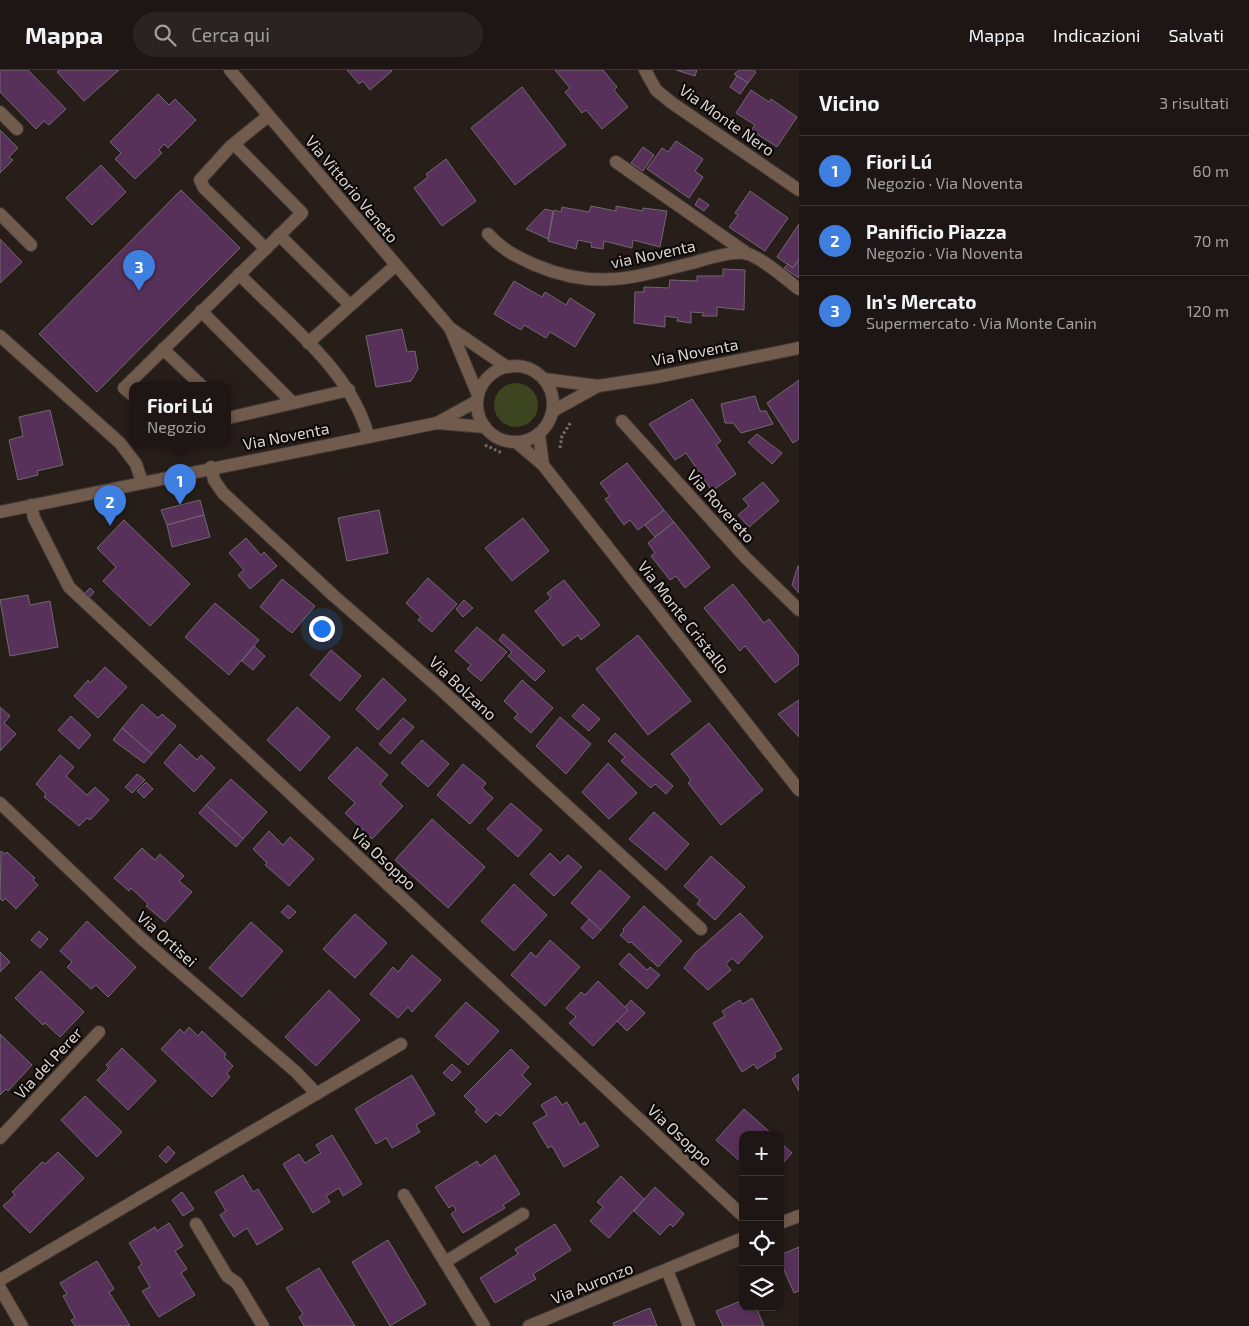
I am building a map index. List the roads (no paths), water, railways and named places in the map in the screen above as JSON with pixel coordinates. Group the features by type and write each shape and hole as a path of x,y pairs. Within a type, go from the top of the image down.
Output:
{"street":[{"name":"Via Vittorio Veneto","path":"230,70 450,328 507,367"},
{"name":"Via Monte Nero","path":"645,70 656,90 672,103 799,190"},
{"path":"0,112 17,129"},
{"path":"266,248 204,188 200,180 234,144 268,116"},
{"path":"130,382 302,213 234,144"},
{"name":"via Noventa","path":"616,162 799,289"},
{"path":"0,214 31,245"},
{"name":"via Noventa","path":"488,234 502,249 522,259 566,276 587,280 608,281 632,278 723,255 748,254"},
{"path":"279,235 350,305"},
{"path":"308,343 396,265"},
{"path":"239,274 334,370 349,390 362,414 368,435"},
{"path":"201,311 294,402"},
{"name":"Via Vittorio Veneto","path":"450,328 478,398"},
{"path":"0,336 120,443 136,464 142,482"},
{"name":"Via Noventa","path":"544,379 598,386 657,377 799,348"},
{"path":"163,349 198,382"},
{"path":"507,367 527,368 544,379 552,393 553,411 548,423 539,434 528,440 516,442 500,439 485,427 478,414 478,398 489,377 507,367"},
{"path":"129,383 124,388 129,392"},
{"name":"Via Noventa","path":"553,411 598,386"},
{"path":"231,415 349,390"},
{"name":"Via Noventa","path":"437,423 478,398"},
{"name":"Via Rovereto","path":"622,421 746,558 799,610"},
{"name":"Via Noventa","path":"0,512 368,435 437,423 485,427"},
{"path":"539,434 543,465"},
{"name":"Via Monte Cristallo","path":"516,442 543,465 799,790"},
{"name":"Via Bolzano","path":"211,467 214,480 223,493 334,596 437,686 701,929"},
{"name":"Via Osoppo","path":"31,505 34,518 68,587 739,1212"},
{"name":"Via Ortisei","path":"0,803 142,939 296,1072 317,1094"},
{"name":"Via del Perer","path":"0,1138 99,1032"},
{"path":"0,1280 401,1044"},
{"path":"404,1195 484,1326"},
{"path":"445,1262 523,1214"},
{"path":"784,1222 799,1216"},
{"path":"196,1224 227,1276 237,1283 263,1326"},
{"name":"Via Auronzo","path":"530,1326 739,1240"},
{"path":"667,1270 689,1326"},
{"path":"0,1288 22,1326"}],"place":[{"name":"In's Mercato","path":"139,291"},
{"name":"Fiori Lú","path":"180,505"},
{"name":"Panificio Piazza","path":"110,526"}]}
